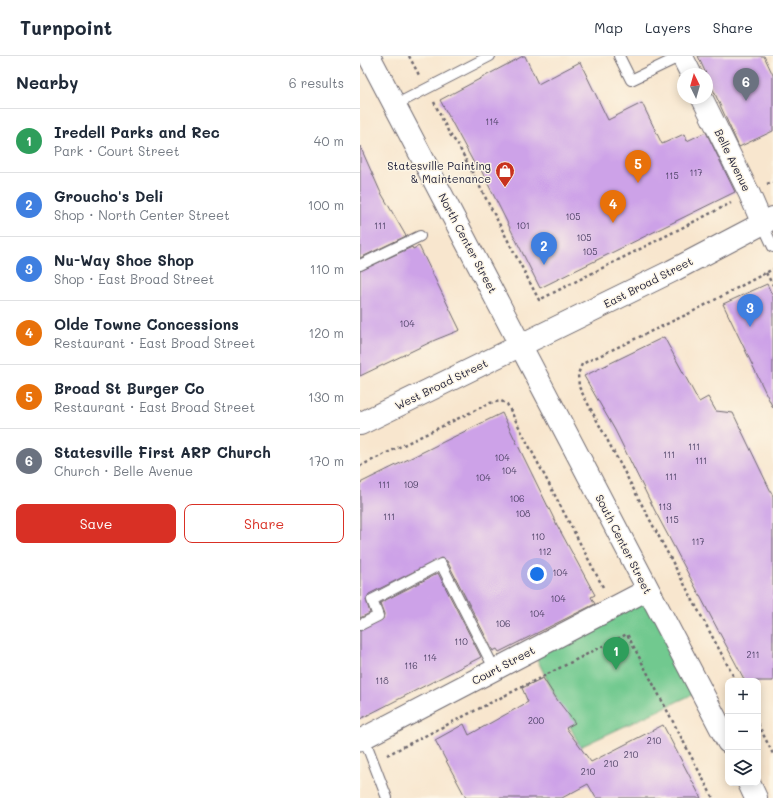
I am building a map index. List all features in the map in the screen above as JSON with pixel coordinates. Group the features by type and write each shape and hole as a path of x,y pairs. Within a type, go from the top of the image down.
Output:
{"main road":[{"name":"North Center Street","path":"369,56 521,344"},
{"name":"East Broad Street","path":"521,344 672,271 767,220"},
{"name":"West Broad Street","path":"360,424 521,344"},
{"name":"South Center Street","path":"521,344 725,736"},
{"path":"750,786 756,798"}],"street":[{"path":"681,56 687,68"},
{"name":"Belle Avenue","path":"705,104 749,192 767,220"},
{"name":"Court Street","path":"362,739 648,590"}],"lane":[{"path":"395,105 490,56"},
{"path":"618,56 631,80 681,56"},
{"path":"767,220 773,247"},
{"path":"360,265 420,236"},
{"path":"360,625 378,616 372,600 441,564 494,670"},
{"path":"362,739 374,762 388,798"}],"path":[{"path":"409,56 539,300 721,209 749,192 773,182"},
{"path":"734,678 579,387 578,374 582,364 692,312 773,269"},
{"path":"766,273 773,285"},
{"path":"360,466 490,403 500,401 507,404 606,593"},
{"path":"374,762 627,634 713,798"},
{"path":"761,730 773,754"}],"green space":[{"path":"647,590 702,690 580,747 532,649"}],"building":[{"path":"525,56 538,84 580,62 608,120 642,103 662,144 684,134 687,141 706,132 735,192 540,288 479,166 476,167 440,100"},
{"path":"698,56 764,56 773,75 773,131 739,147 713,89 713,68 703,68"},
{"path":"360,146 380,191 406,236 360,258"},
{"path":"419,246 460,330 435,340 360,376 360,271 412,247 413,249"},
{"path":"767,284 773,297 773,408 723,304"},
{"path":"664,337 699,402 708,397 716,411 733,413 773,496 773,681 761,681 761,678 743,678 655,511 615,430 584,376"},
{"path":"502,413 557,525 595,595 591,597 595,604 499,652 497,649 493,651 447,561 441,558 369,594 366,600 370,613 360,618 360,483"},
{"path":"438,573 481,657 360,719 360,631 383,619 384,614 380,603"},
{"path":"543,678 575,723 566,728 591,762 663,725 701,798 596,798 588,784 562,798 466,798 435,740 464,724 469,735 528,702 522,688"}],"place":[{"name":"Statesville First ARP Church","path":"746,101"},
{"name":"Broad St Burger Co","path":"638,183"},
{"name":"Statesville Painting & Maintenance","path":"505,188"},
{"name":"Olde Towne Concessions","path":"613,223"},
{"name":"Groucho's Deli","path":"544,265"},
{"name":"Nu-Way Shoe Shop","path":"750,327"},
{"name":"Iredell Parks and Rec","path":"616,670"}]}
